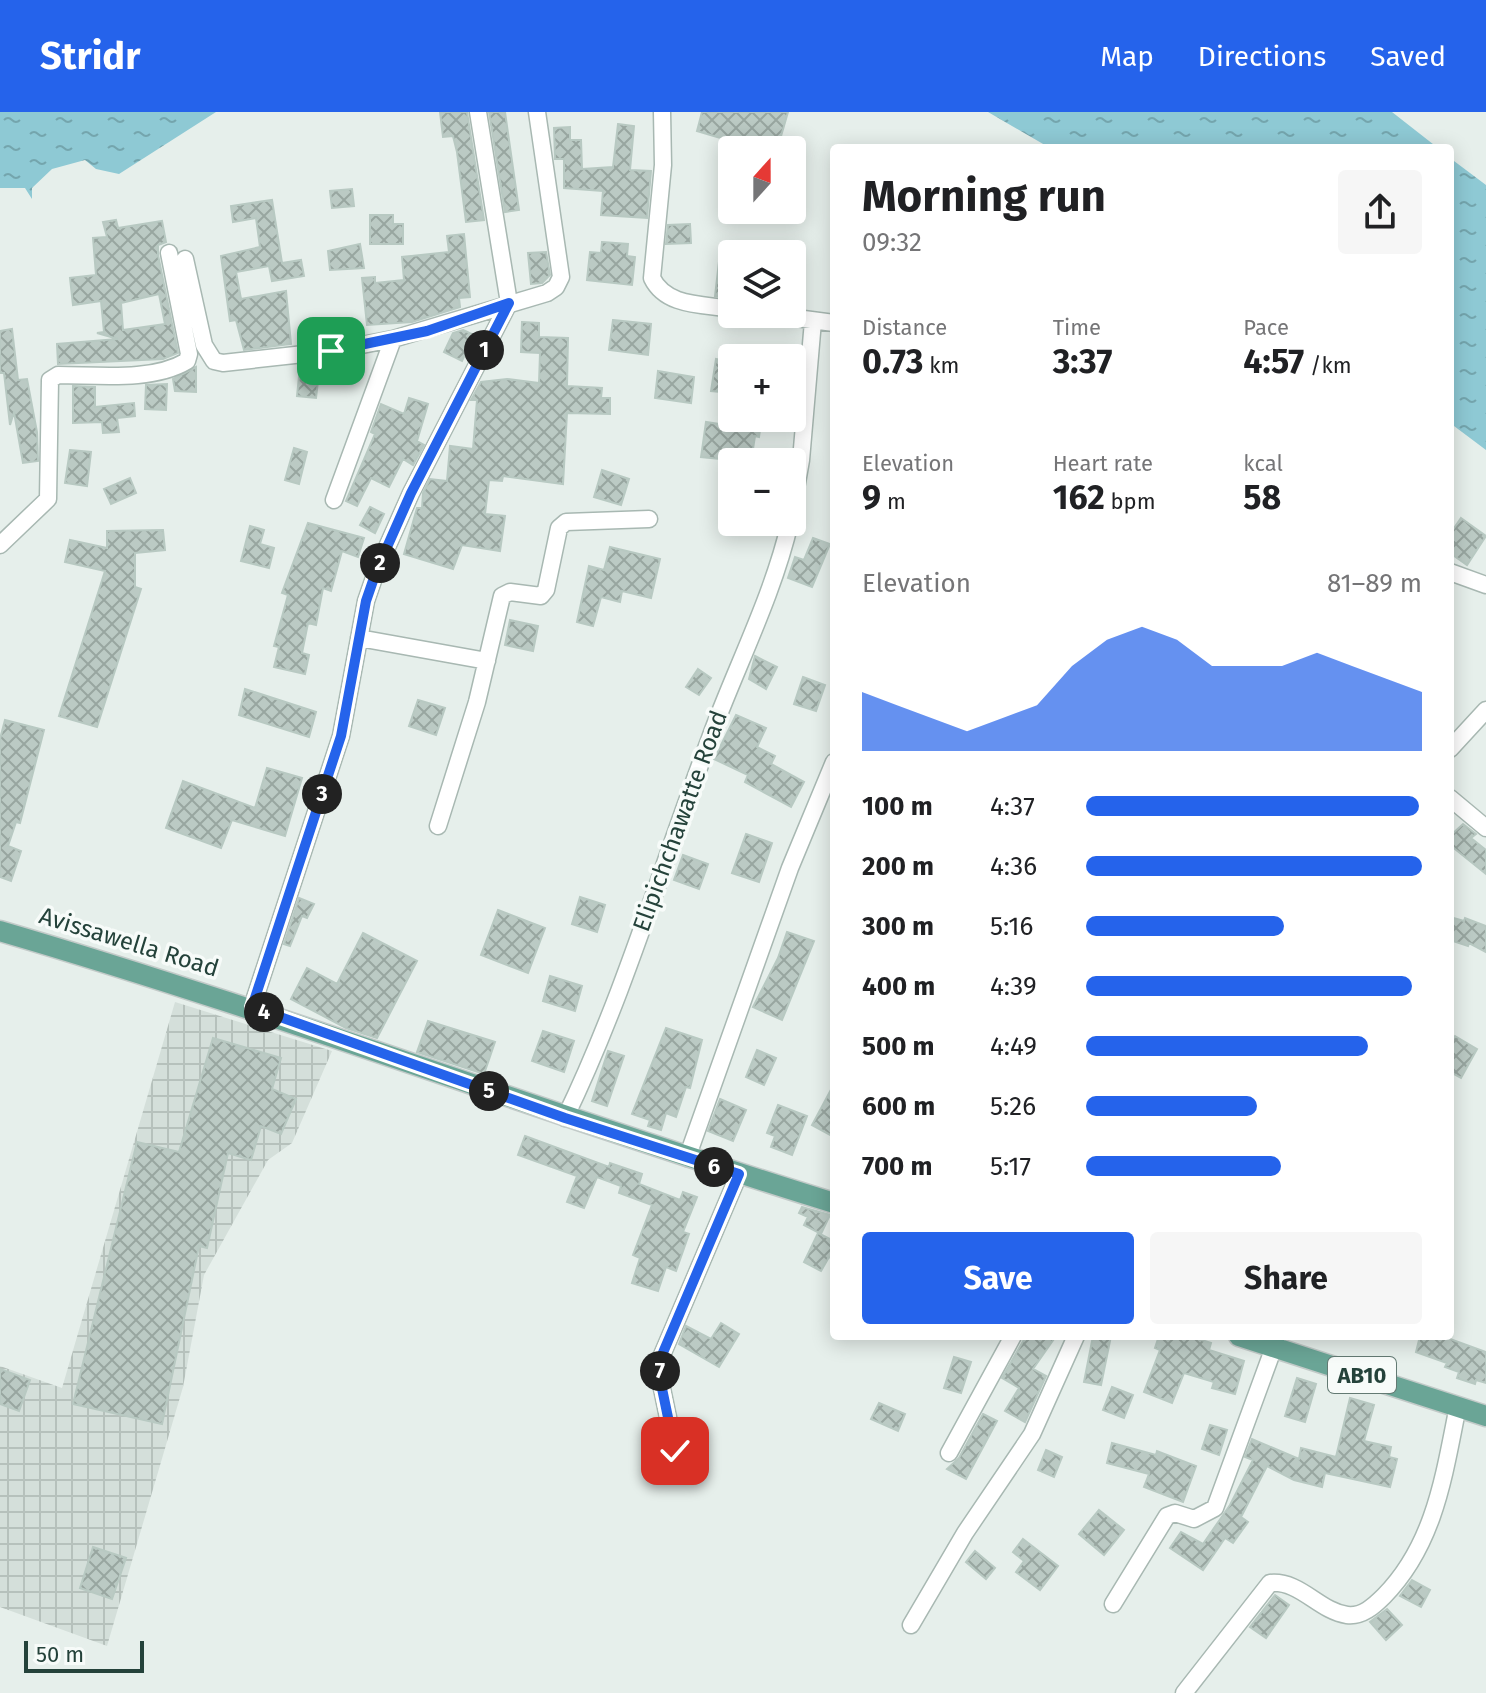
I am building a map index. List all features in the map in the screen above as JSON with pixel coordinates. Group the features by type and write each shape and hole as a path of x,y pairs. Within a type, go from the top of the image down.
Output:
{"main road":[{"name":"Avissawella Road","path":"0,931 252,1007 565,1118 830,1202"},
{"name":"AB10","path":"1276,1342 1486,1416"}],"street":[{"path":"252,1007 341,736 366,601 393,528 509,303 478,112"},
{"path":"0,545 48,499 50,380 58,375 129,374 177,367 187,361 177,256 204,345 214,361 230,363 331,351 393,339 547,293 556,287 561,277 537,112"},
{"path":"662,112 663,165 652,278 658,291 675,300 718,307"},
{"path":"806,320 830,323"},
{"path":"802,448 813,321"},
{"path":"334,500 393,339"},
{"path":"438,826 487,661 502,596 510,592 541,596 546,590 559,528 566,522 649,519"},
{"name":"Elipichchawatte Road","path":"565,1118 588,1071 767,593 785,536"},
{"path":"1454,573 1486,585"},
{"path":"359,638 487,661"},
{"path":"1454,745 1486,710"},
{"path":"687,1158 790,868 830,772"},
{"path":"1454,801 1486,828"},
{"path":"675,1451 660,1379 662,1355 739,1174"},
{"path":"949,1453 1011,1340"},
{"path":"911,1625 965,1533 1032,1434 1074,1340"},
{"path":"1113,1604 1167,1516 1175,1513 1194,1519 1215,1508 1276,1342"},
{"path":"1184,1693 1270,1583 1284,1582 1346,1615 1363,1613 1395,1585 1415,1558 1431,1524 1458,1406"}],"shaded area":[{"path":"175,1002 332,1051 292,1143 268,1160 204,1275 183,1387 107,1646 0,1607 0,1366 62,1388"}],"water":[{"path":"0,112 216,112 119,174 96,169 85,160 52,169 32,188 32,199 25,188 0,188"},
{"path":"988,112 1392,112 1433,144 1043,144"},
{"path":"1454,161 1486,185 1486,450 1454,426"}],"building":[{"path":"440,112 467,112 484,220 466,222 457,152 453,136 443,137"},
{"path":"489,112 505,112 519,210 505,212"},
{"path":"702,112 788,112 781,136 718,137 697,131"},
{"path":"618,124 634,126 630,170 651,171 647,218 601,215 603,191 564,188 564,159 555,159 554,128 570,127 570,140 581,140 582,169 613,167"},
{"path":"352,189 354,206 332,208 330,191"},
{"path":"272,200 282,263 301,260 304,276 272,281 269,266 236,272 241,299 286,291 291,344 244,350 236,320 230,321 221,256 260,247 256,218 233,222 231,206"},
{"path":"370,215 393,215 393,224 403,224 403,244 370,244"},
{"path":"116,220 118,228 162,221 166,242 158,245 158,255 178,353 163,359 58,364 57,344 118,339 97,333 104,332 101,301 73,305 70,278 96,275 93,238 107,237 103,222","holes":["159,294 165,324 123,330 121,303"]},
{"path":"690,224 691,243 666,244 668,225"},
{"path":"464,234 470,297 459,298 460,307 412,322 367,325 362,278 375,277 375,283 404,280 402,257 449,252 447,236"},
{"path":"602,242 628,244 627,256 635,257 632,285 587,280 590,252 601,253"},
{"path":"360,244 364,268 330,270 328,251"},
{"path":"546,252 550,275 542,283 531,284 528,253"},
{"path":"613,320 651,324 648,355 609,350"},
{"path":"522,322 539,323 539,337 568,338 567,386 602,388 601,398 610,398 610,414 567,413 563,484 503,476 502,481 489,480 485,514 505,516 500,551 462,545 453,569 404,554 417,508 422,508 423,493 430,479 447,481 450,446 473,449 477,400 471,400 481,382 507,379 539,383 540,353 521,352"},
{"path":"12,329 18,380 27,379 37,432 38,461 23,463 14,412 10,425 4,373 0,373 0,331"},
{"path":"463,330 474,335 462,361 444,352 453,333"},
{"path":"716,359 718,359 718,392 711,391"},
{"path":"320,365 316,398 297,396 300,366"},
{"path":"196,367 196,392 175,391 173,379"},
{"path":"658,371 694,377 691,403 655,398"},
{"path":"167,384 166,410 145,409 146,385"},
{"path":"73,386 95,387 95,407 134,403 135,416 117,418 119,432 103,433 102,422 73,423"},
{"path":"409,398 428,404 417,441 424,445 413,465 403,459 389,487 371,478 357,506 346,501 375,434 371,432 381,404 404,414"},
{"path":"706,422 718,424 718,432 760,432 759,437 755,436 753,448 718,448 718,459 701,457"},
{"path":"294,448 307,452 299,484 285,480"},
{"path":"70,450 91,452 87,486 65,483"},
{"path":"602,470 629,479 621,505 594,497"},
{"path":"130,478 136,493 111,504 104,489"},
{"path":"370,507 384,514 375,533 360,525"},
{"path":"1461,518 1486,536 1467,565 1454,556 1454,528"},
{"path":"308,523 364,538 358,557 342,551 331,591 323,588 316,625 308,623 302,653 309,655 305,674 274,667 279,647 274,646 288,595 282,593"},
{"path":"250,526 264,530 260,544 274,548 269,568 241,561"},
{"path":"163,530 165,550 135,553 135,587 141,589 97,727 59,716 105,571 65,562 70,540 107,548 107,531"},
{"path":"813,538 830,544 812,587 788,578 795,557 804,560"},
{"path":"610,547 660,559 651,598 622,591 620,602 601,597 593,626 577,622 589,566 604,570"},
{"path":"510,620 538,626 533,651 505,645"},
{"path":"755,656 777,667 766,689 749,679"},
{"path":"698,669 711,678 699,695 686,687"},
{"path":"803,677 825,685 816,711 794,704"},
{"path":"245,689 316,712 309,737 239,715"},
{"path":"418,700 445,708 436,735 409,726"},
{"path":"736,715 766,728 757,747 775,756 771,764 804,782 791,807 745,782 748,775 714,759"},
{"path":"5,720 44,730 20,823 16,822 8,846 21,851 11,881 0,877 0,739"},
{"path":"267,768 302,778 285,836 232,820 221,848 166,828 183,781 255,808"},
{"path":"1463,824 1476,834 1471,838 1486,850 1486,874 1454,848 1454,832"},
{"path":"746,834 772,843 759,882 732,873"},
{"path":"683,855 708,864 699,889 674,880"},
{"path":"580,897 605,905 597,932 572,924"},
{"path":"299,898 314,904 307,918 302,916 290,946 284,944"},
{"path":"498,910 545,928 528,973 481,955"},
{"path":"1454,918 1464,921 1465,918 1486,926 1486,952 1469,943 1468,946 1454,941"},
{"path":"787,932 814,941 782,1020 753,1007 778,958"},
{"path":"363,933 417,961 377,1038 346,1028 291,999 307,968 337,984"},
{"path":"550,976 582,986 575,1011 543,1001"},
{"path":"428,1021 495,1042 484,1074 417,1052"},
{"path":"666,1028 702,1040 690,1088 686,1087 676,1117 666,1113 661,1130 648,1126 650,1120 632,1114"},
{"path":"543,1031 574,1041 564,1072 532,1061"},
{"path":"213,1038 281,1058 272,1089 296,1099 281,1134 261,1126 251,1160 228,1153 207,1248 199,1246 162,1424 73,1404 137,1142 179,1152"},
{"path":"1454,1038 1477,1049 1461,1078 1454,1074"},
{"path":"757,1050 776,1058 764,1085 746,1077"},
{"path":"608,1051 624,1056 607,1106 592,1101"},
{"path":"830,1091 830,1135 812,1125"},
{"path":"720,1099 746,1110 733,1141 708,1131"},
{"path":"778,1105 807,1116 792,1155 771,1147 775,1136 767,1133"},
{"path":"525,1136 609,1167 610,1163 642,1174 639,1184 680,1200 683,1192 697,1197 683,1232 689,1234 676,1271 666,1267 658,1291 632,1283 640,1258 633,1255 652,1205 619,1193 621,1186 597,1177 584,1208 567,1202 577,1176 518,1155"},
{"path":"802,1207 830,1215 821,1234 804,1225 808,1217 799,1213"},
{"path":"818,1233 830,1239 830,1257 821,1271 804,1262"},
{"path":"721,1323 739,1334 719,1367 679,1344 686,1326 711,1339"},
{"path":"1024,1340 1053,1340 1033,1369 1046,1376 1025,1422 1005,1411 1019,1388 1002,1378"},
{"path":"1092,1340 1110,1340 1101,1385 1084,1382"},
{"path":"1158,1340 1202,1340 1211,1343 1209,1350 1244,1361 1235,1394 1212,1388 1214,1382 1184,1373 1172,1403 1144,1392 1160,1350 1155,1348"},
{"path":"1419,1340 1453,1340 1486,1352 1486,1383 1476,1380 1475,1384 1457,1378 1459,1372 1445,1367 1447,1363 1416,1352"},
{"path":"954,1357 971,1362 961,1393 944,1388"},
{"path":"0,1369 30,1380 19,1411 0,1404"},
{"path":"1297,1378 1316,1384 1305,1422 1285,1416"},
{"path":"1112,1387 1133,1395 1124,1418 1103,1410"},
{"path":"1350,1398 1374,1405 1364,1441 1391,1447 1389,1457 1397,1459 1390,1487 1325,1473 1322,1487 1294,1480 1267,1466 1241,1517 1248,1522 1233,1543 1225,1538 1203,1570 1170,1548 1181,1532 1203,1544 1230,1505 1253,1460 1245,1457 1252,1439 1299,1459 1301,1448 1336,1457"},
{"path":"879,1403 905,1414 898,1431 871,1419"},
{"path":"983,1414 997,1421 966,1479 947,1469 959,1458"},
{"path":"1210,1425 1227,1430 1219,1455 1202,1449"},
{"path":"1112,1443 1156,1455 1157,1451 1196,1466 1183,1502 1144,1487 1149,1474 1107,1463"},
{"path":"1046,1450 1062,1457 1054,1477 1038,1470"},
{"path":"1099,1510 1124,1530 1104,1555 1079,1534"},
{"path":"1023,1539 1058,1566 1040,1590 1016,1572 1024,1561 1013,1552"},
{"path":"93,1547 126,1558 112,1599 80,1588"},
{"path":"975,1551 995,1568 986,1579 966,1562"},
{"path":"1412,1580 1430,1590 1421,1607 1400,1596"},
{"path":"1275,1595 1289,1605 1266,1638 1250,1627"},
{"path":"1387,1609 1402,1625 1386,1640 1370,1622"}],"route":[{"path":"331,351 427,331 509,303 393,528 376,572 366,601 341,736 252,1007 565,1118 739,1174 662,1355 660,1379 675,1451"}]}
